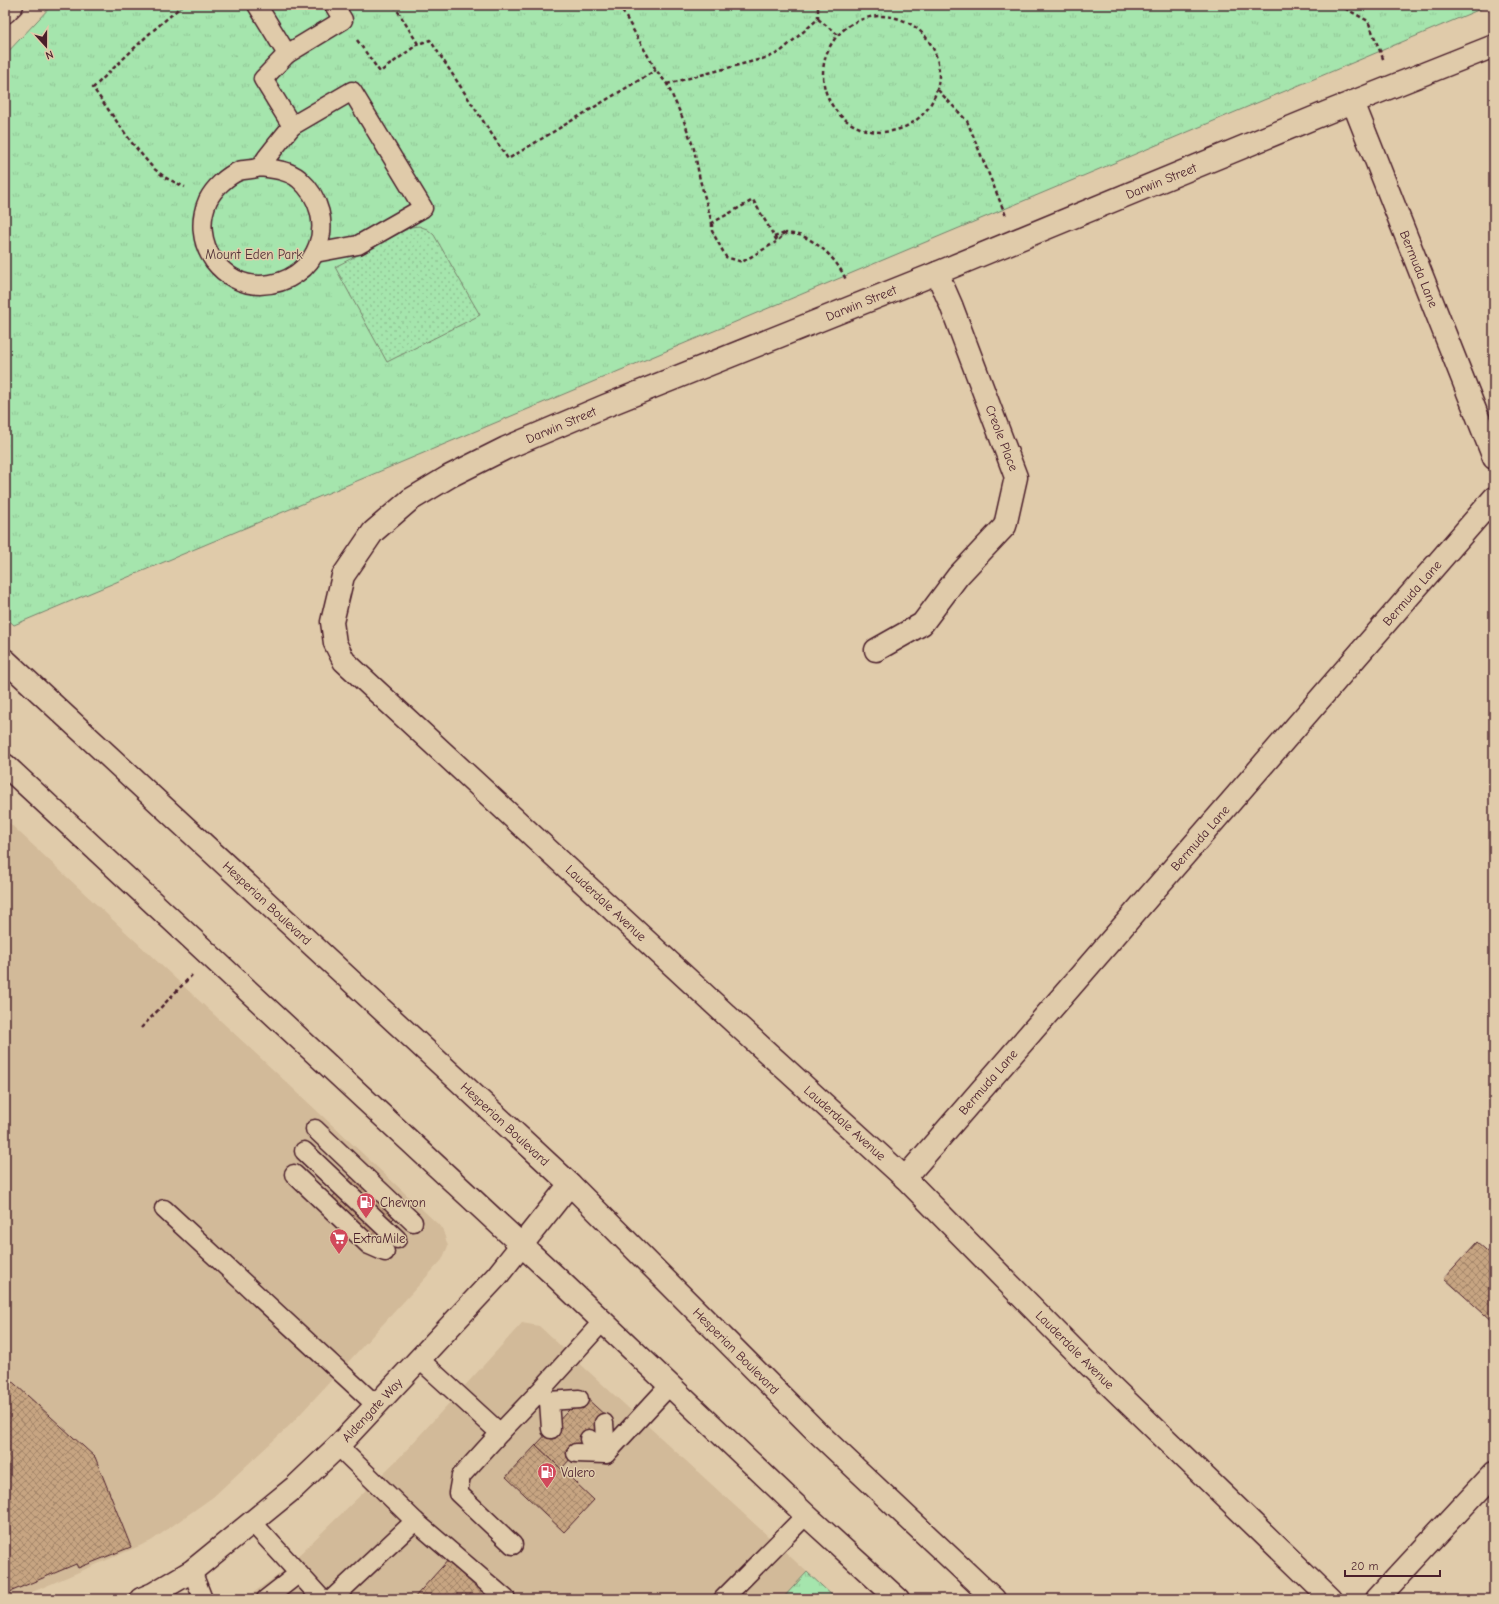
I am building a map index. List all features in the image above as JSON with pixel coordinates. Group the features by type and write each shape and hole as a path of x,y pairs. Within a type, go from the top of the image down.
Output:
{"street":[{"path":"5,12 12,5"},
{"name":"Darwin Street","path":"344,661 335,643 332,622 343,576 373,532 410,500 450,476 506,448 605,406 936,274 1394,85 1494,46"},
{"name":"Bermuda Lane","path":"1353,102 1494,458"},
{"name":"Creole Place","path":"876,650 922,624 958,576 1005,526 1016,477 951,305 936,274"},
{"name":"Bermuda Lane","path":"905,1178 1494,498"},
{"name":"Hesperian Boulevard","path":"5,660 570,1184 816,1431 994,1599"},
{"name":"Lauderdale Avenue","path":"344,661 735,1023 905,1178 1086,1362 1331,1599"},
{"path":"5,765 603,1321 806,1515 898,1599"},
{"name":"Aldengate Way","path":"141,1599 153,1594 192,1571 295,1488 338,1446 497,1276 570,1184"},
{"path":"1377,1599 1494,1472"}],"lane":[{"path":"257,5 287,54"},
{"path":"292,126 263,79 287,54 339,12"},
{"path":"259,167 292,126 352,90 423,208 358,244 315,253"},
{"path":"259,167 279,169 298,178 312,194 320,213 322,234 315,253 304,268 289,279 271,285 253,285 235,280 220,269 209,254 203,236 203,217 208,199 221,183 239,171 259,167"},
{"path":"315,1129 414,1222"},
{"path":"304,1151 398,1239"},
{"path":"294,1174 369,1245 385,1252"},
{"path":"164,1209 376,1406"},
{"path":"513,1545 458,1493 461,1476 500,1433 544,1397 603,1321"},
{"path":"419,1359 500,1433"},
{"path":"576,1453 606,1454 670,1385"},
{"path":"544,1397 579,1399"},
{"path":"544,1397 564,1414"},
{"path":"544,1397 550,1429"},
{"path":"604,1423 606,1454"},
{"path":"589,1439 606,1454"},
{"path":"338,1446 415,1521 506,1599"},
{"path":"723,1599 806,1515"},
{"path":"332,1599 415,1521"},
{"path":"253,1523 322,1599"},
{"path":"192,1571 203,1599"},
{"path":"266,1599 298,1574"}],"path":[{"path":"183,5 149,34 93,88 132,143 153,168 166,178 208,199"},
{"path":"394,5 418,44"},
{"path":"619,5 656,70 667,84 684,121 694,149 700,180 712,223 712,231 726,257 742,262 777,242 786,233"},
{"path":"667,84 769,57 780,52 818,19 818,5"},
{"path":"1339,5 1368,21 1394,85"},
{"path":"339,12 380,72 418,44 430,40 508,159 656,70"},
{"path":"871,16 891,16 910,22 925,35 935,51 940,70 938,90 929,107 916,121 898,130 880,132 860,129 844,120 831,105 823,88 822,69 825,56 837,34 853,22 871,16"},
{"path":"818,19 837,34"},
{"path":"938,90 967,121 1016,240"},
{"path":"712,223 753,200 777,242"},
{"path":"774,237 786,233 800,235 818,245 842,269 857,305"},
{"path":"141,1028 211,955"}],"shaded area":[{"path":"5,819 442,1228 448,1246 442,1260 291,1424 213,1497 151,1541 16,1599 5,1599"},
{"path":"522,1323 539,1326 807,1572 782,1599 244,1599 277,1576 400,1457"}],"green space":[{"name":"Mount Eden Park","path":"52,5 1490,5 14,625 5,617 5,55"},
{"path":"419,226 427,229 434,235 480,315 387,362 335,267 411,227"},
{"path":"807,1572 836,1599 782,1599"}],"building":[{"path":"363,1165 406,1205 363,1251 320,1210"},
{"path":"1477,1242 1494,1257 1494,1323 1444,1278"},
{"path":"5,1375 95,1457 131,1547 78,1568 76,1564 5,1594"},
{"path":"583,1395 608,1418 561,1469 536,1445"},
{"path":"536,1445 594,1500 564,1532 506,1477"},
{"path":"450,1558 497,1599 413,1599"}],"place":[{"name":"Chevron","path":"366,1219"},
{"name":"ExtraMile","path":"339,1255"},
{"name":"Valero","path":"547,1489"}]}
